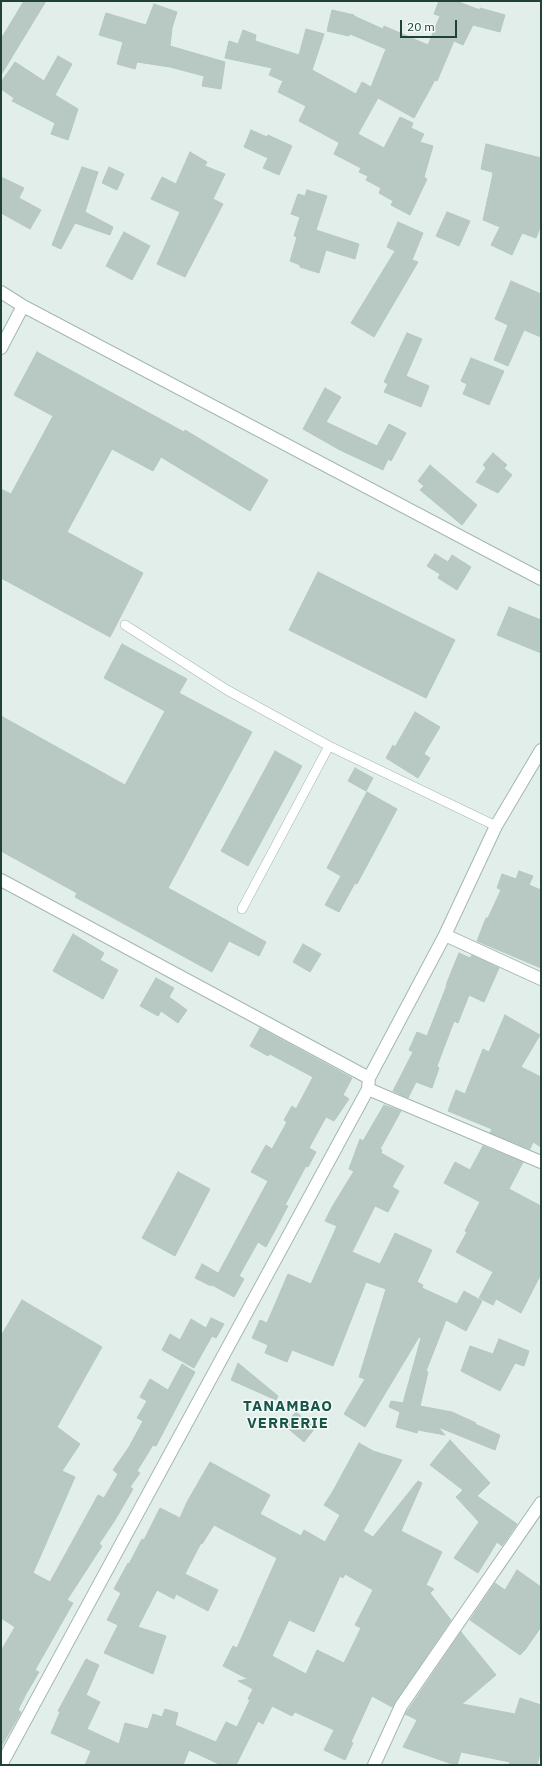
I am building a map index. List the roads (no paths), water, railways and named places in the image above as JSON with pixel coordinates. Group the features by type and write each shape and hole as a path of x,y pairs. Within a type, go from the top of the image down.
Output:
{"street":[{"path":"1,292 23,306 541,579"},
{"path":"1,348 23,306"},
{"path":"1,1764 368,1083 445,935 496,826 541,750"},
{"path":"1,880 368,1083 541,1162"},
{"path":"445,935 541,979"},
{"path":"374,1765 401,1706 541,1503"}],"lane":[{"path":"124,625 227,690 329,746 496,826"},
{"path":"242,909 329,746"}],"district":[{"name":"TANAMBAO VERRERIE","path":"288,1416"}]}
